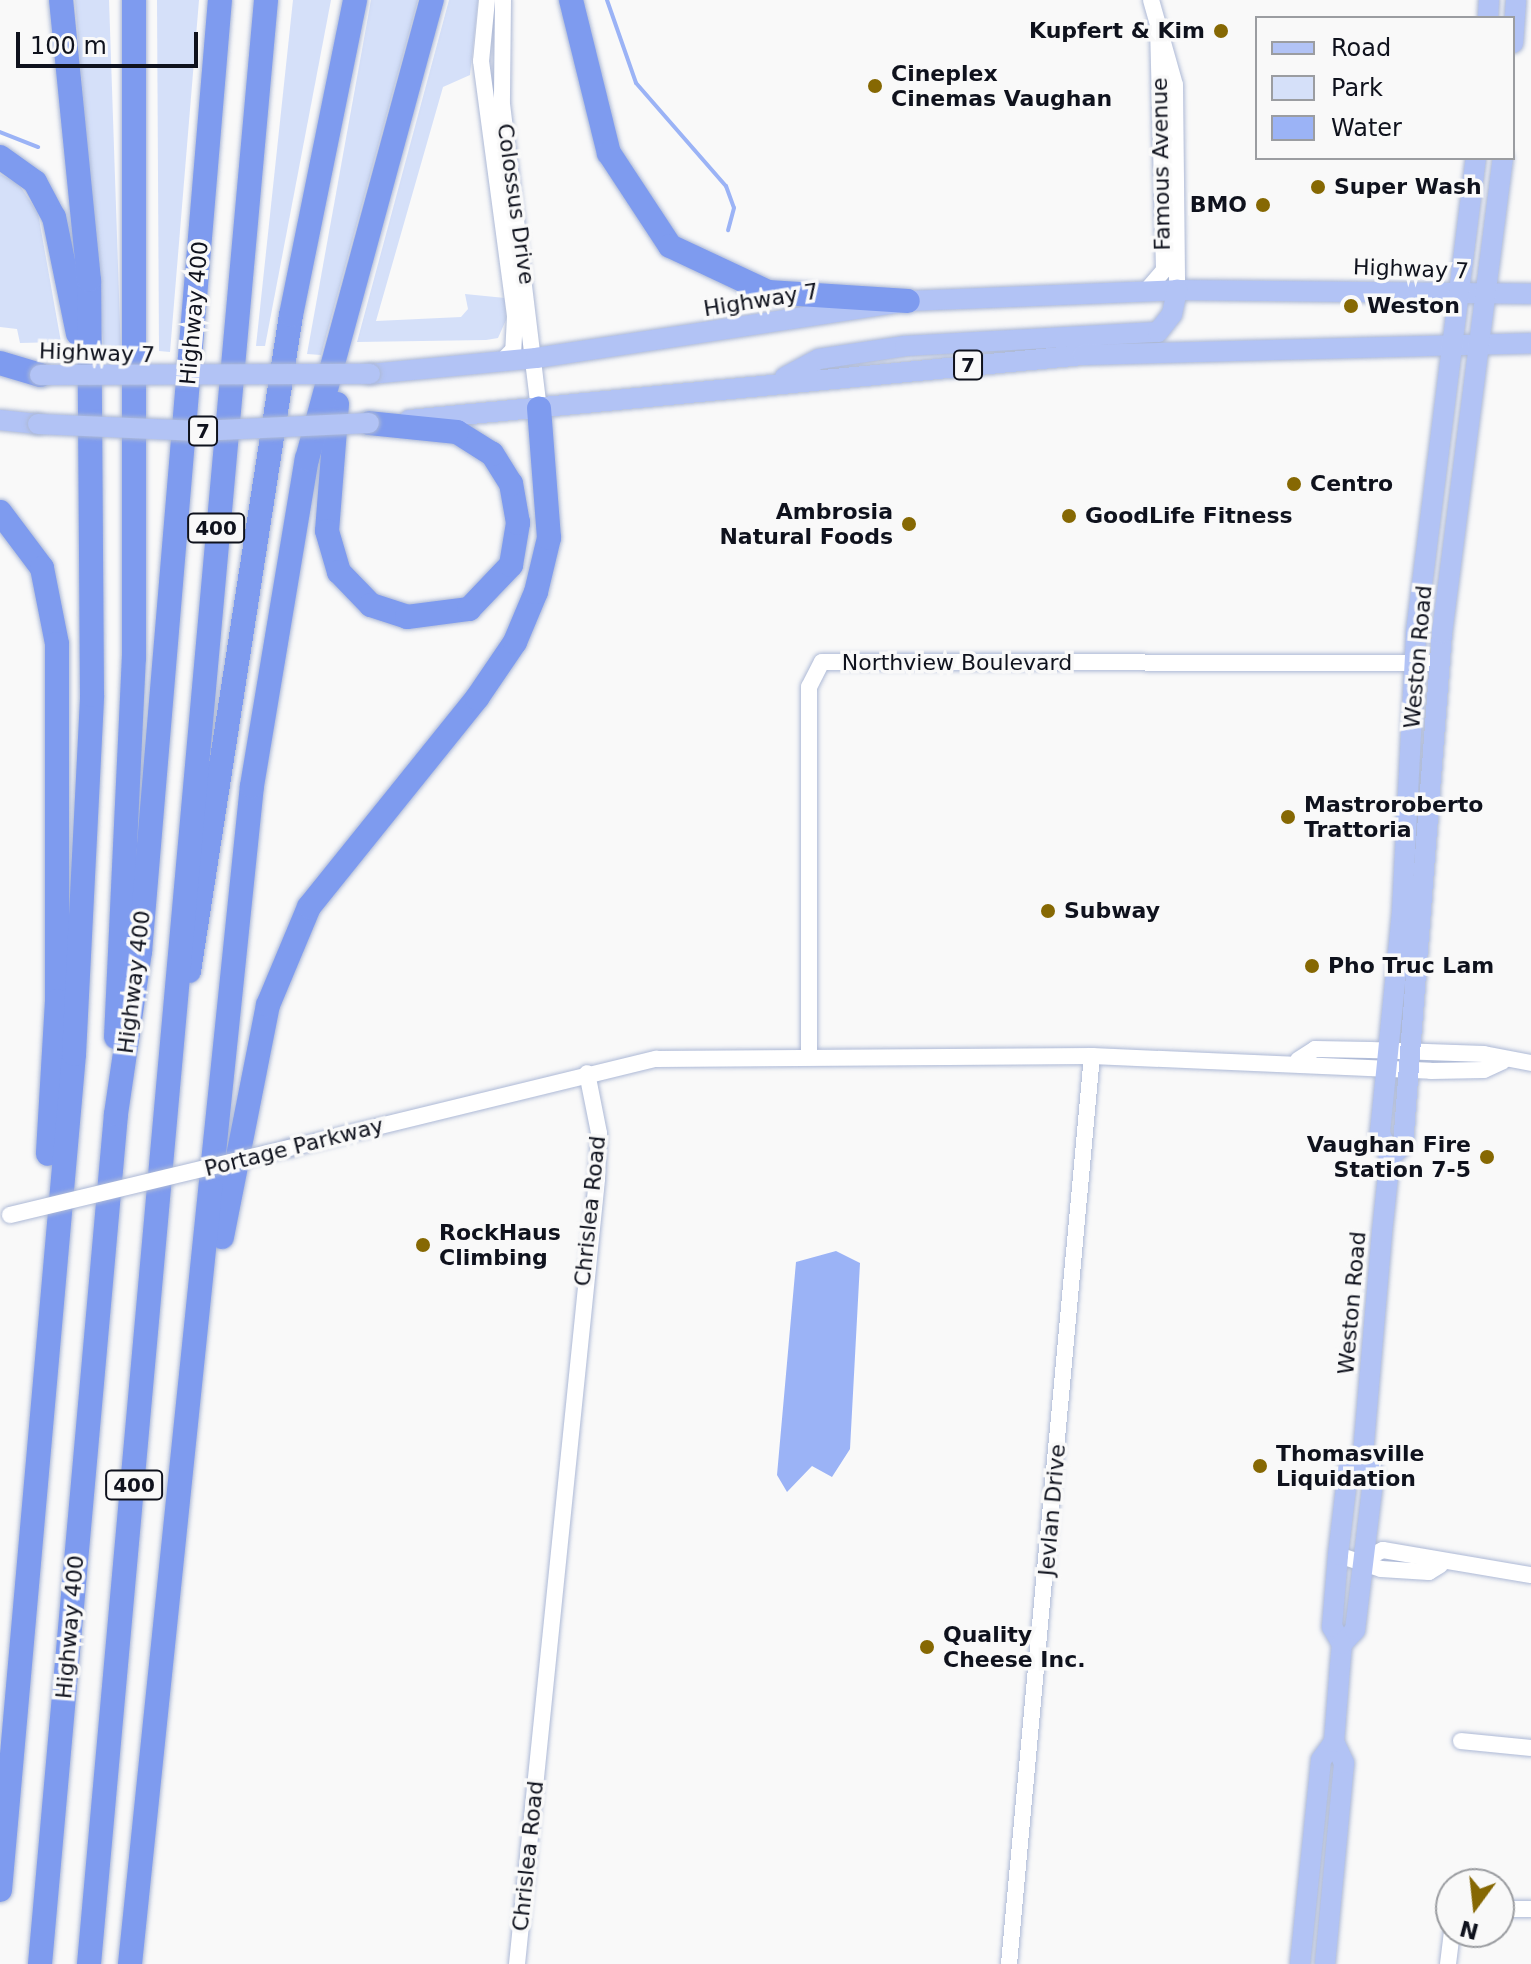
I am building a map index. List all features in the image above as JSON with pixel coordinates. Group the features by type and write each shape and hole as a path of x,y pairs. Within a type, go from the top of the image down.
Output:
{"highway":[{"path":"0,1890 50,1289 74,1054 92,695 95,422 89,280 61,0"},
{"path":"116,1114 134,658 134,0"},
{"name":"Highway 400","path":"40,1964 116,1114 140,952 220,0"},
{"name":"Highway 400","path":"89,1964 174,1056 181,900 266,0"},
{"path":"174,1056 291,315 355,0"},
{"path":"130,1964 193,1405 252,786 307,459 432,0"},
{"path":"571,0 609,153 670,246 768,292 908,301"},
{"path":"0,157 35,182 54,217 68,267 83,399 95,422"},
{"path":"345,315 348,340 329,453 327,531 339,572 371,605 407,617 469,609 511,565 518,523 511,484 492,454 457,432 369,423"},
{"path":"0,363 40,375"},
{"path":"193,1405 268,1005 309,907 515,642 549,538 539,408"},
{"path":"0,512 42,568 57,644 50,1289"}],"main road":[{"name":"Weston Road","path":"1342,1644 1355,1630 1374,1474 1363,1454 1390,1157 1380,1133 1414,663 1448,346 1476,160"},
{"name":"Weston Road","path":"1390,1157 1403,1145 1441,663 1481,344 1490,295 1503,160"},
{"name":"Highway 7","path":"0,371 40,375 370,374 536,358 908,301 1177,290 1531,294"},
{"path":"775,382 819,359 905,346 1158,332 1172,314 1177,290"},
{"name":"7","path":"0,420 199,431 369,423 1083,355 1531,343"},
{"name":"Weston Road","path":"1325,1964 1344,1763 1334,1742 1342,1644 1332,1627 1348,1471 1363,1454"},
{"name":"Weston Road","path":"1300,1964 1321,1760 1334,1742"}],"street":[{"name":"Colossus Drive","path":"487,0 481,61 520,285"},
{"name":"Colossus Drive","path":"503,0 502,104 523,316 536,358 539,408"},
{"name":"Famous Avenue","path":"1146,291 1164,270 1158,30 1151,0"},
{"name":"Famous Avenue","path":"1158,30 1171,51 1175,85 1177,290"},
{"name":"Colossus Drive","path":"502,361 513,350 523,316"},
{"name":"Northview Boulevard","path":"809,1055 809,687 822,662 1441,663"},
{"path":"587,1073 656,1059 809,1055 1298,1060 1315,1049 1386,1060 1531,1063"},
{"name":"Jevlan Drive","path":"1009,1964 1092,1056"},
{"name":"Portage Parkway","path":"5,1216 587,1073"},
{"name":"Chrislea Road","path":"517,1964 597,1179 599,1133 587,1073"},
{"path":"1338,1555 1365,1559 1393,1570 1429,1572 1440,1565 1531,1575"},
{"path":"1461,1741 1531,1748"}],"green space":[{"path":"75,0 109,0 121,355 104,354"},
{"path":"157,0 199,0 170,352 159,351"},
{"path":"293,0 331,0 265,346 256,346"},
{"path":"371,0 418,0 321,355 307,354"},
{"path":"449,0 478,0 470,75 443,87 376,321 461,317 468,309 465,294 505,298 506,320 498,338 486,340 357,342"},
{"path":"0,174 18,183 38,213 61,342 20,343 17,329 0,327"}],"water":[{"path":"836,1251 860,1263 850,1449 832,1477 812,1466 787,1492 777,1475 796,1262"}],"waterway":[{"path":"607,0 636,83 726,186 734,208 728,230"},
{"path":"0,132 38,147"}],"place":[{"name":"Kupfert & Kim","path":"1221,31"},
{"name":"Cineplex Cinemas Vaughan","path":"875,86"},
{"name":"Super Wash","path":"1318,187"},
{"name":"BMO","path":"1263,205"},
{"name":"Weston","path":"1351,306"},
{"name":"Centro","path":"1294,484"},
{"name":"GoodLife Fitness","path":"1069,516"},
{"name":"Ambrosia Natural Foods","path":"909,524"},
{"name":"Mastroroberto Trattoria","path":"1288,817"},
{"name":"Subway","path":"1048,911"},
{"name":"Pho Truc Lam","path":"1312,966"},
{"name":"Vaughan Fire Station 7-5","path":"1487,1157"},
{"name":"RockHaus Climbing","path":"423,1245"},
{"name":"Thomasville Liquidation","path":"1260,1466"},
{"name":"Quality Cheese Inc.","path":"927,1647"}]}
